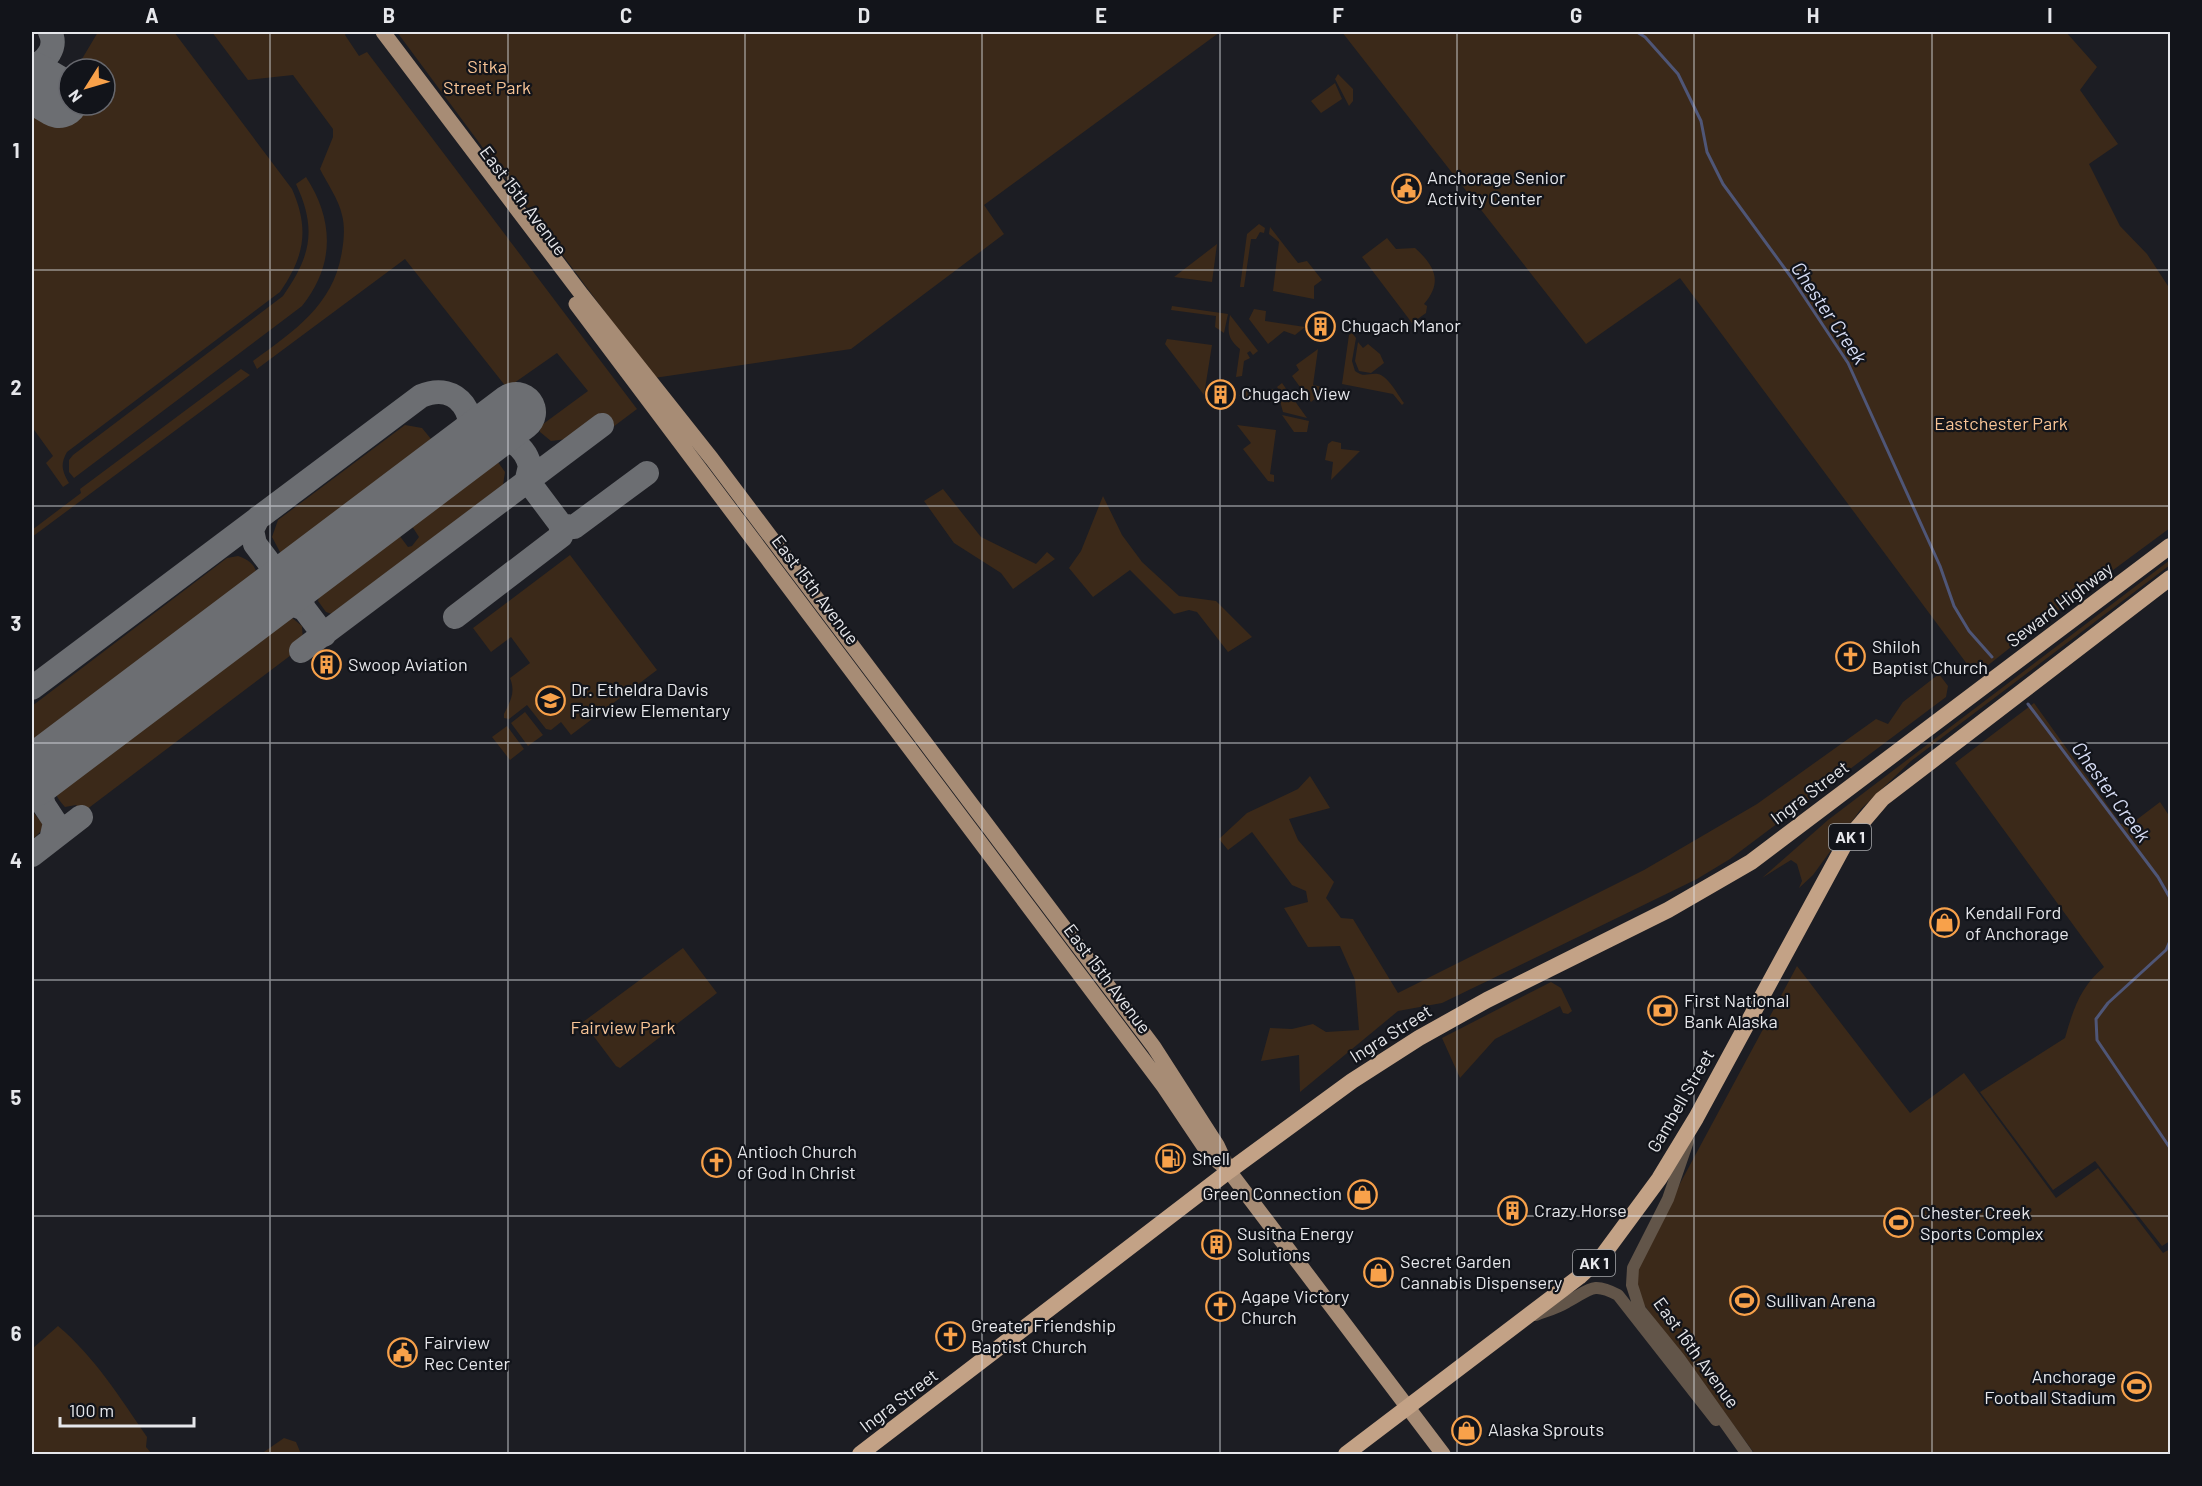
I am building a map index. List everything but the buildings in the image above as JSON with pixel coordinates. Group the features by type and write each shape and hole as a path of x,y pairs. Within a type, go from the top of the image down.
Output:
{"highway":[{"name":"Seward Highway","path":"1973,695 2170,546"},
{"name":"Gambell Street","path":"1346,1455 1579,1277 1603,1255 1659,1179 1696,1118 1847,840 1882,799 2170,578"},
{"name":"Ingra Street","path":"860,1455 1229,1171 1352,1081 1419,1038 1556,964 1668,910 1751,862 1973,695"}],"main road":[{"name":"East 15th Avenue","path":"371,32 1164,1087 1209,1154 1229,1171"},
{"name":"East 15th Avenue","path":"383,32 582,295 718,468 1154,1047 1217,1145 1229,1171 1443,1455"}],"street":[{"name":"East 16th Avenue","path":"1696,1118 1668,1199 1633,1268 1632,1285 1640,1310 1679,1358 1747,1455"},
{"name":"East 16th Avenue","path":"1518,1322 1566,1303 1595,1287 1606,1288 1618,1295 1704,1409 1736,1439"}],"green space":[{"path":"98,32 174,32 292,189 301,217 302,243 295,267 280,292 67,452 63,460 63,467 69,483 63,487 46,463 53,456 32,427 32,104 50,114 57,102 57,117 117,117 117,57 83,57"},
{"path":"212,32 347,32 345,35 359,56 367,52 637,409 613,427 601,413 567,439 551,441 540,432 539,427 588,391 557,353 507,388 405,259 257,369 253,361 310,315 321,302 338,270 343,242 343,219 338,203 320,169 333,137 333,129 293,75 248,80"},
{"name":"Sitka Street Park","path":"397,32 1220,32 984,205 1004,234 851,349 654,378"},
{"name":"Eastchester Park","path":"1342,32 2066,32 2097,67 2080,90 2118,144 2089,164 2120,226 2147,254 2170,289 2170,528 1982,670 1967,664 1680,278 1586,344"},
{"path":"1338,74 1353,89 1353,101 1349,106 1335,79"},
{"path":"1335,83 1342,99 1321,113 1311,101"},
{"path":"306,177 322,210 327,242 320,275 302,306 74,478 69,472 69,460 73,455 283,296 300,268 308,242 307,215 296,184"},
{"path":"1259,224 1265,228 1264,233 1260,232 1256,239 1251,239 1244,287 1240,287 1247,234"},
{"path":"1270,227 1298,263 1307,261 1322,280 1314,286 1314,299 1273,291 1279,242 1269,234"},
{"path":"1387,238 1396,249 1415,248 1432,268 1435,281 1430,296 1424,304 1427,306 1426,313 1412,323 1362,257"},
{"path":"1217,244 1212,282 1174,277"},
{"path":"1172,306 1228,314 1224,333 1215,327 1216,316 1171,310"},
{"path":"1254,309 1266,311 1265,321 1305,327 1295,335 1284,331 1268,344 1249,319"},
{"path":"1230,315 1258,351 1253,355 1250,351 1247,353 1250,358 1244,361 1242,376 1236,377 1240,349 1229,335"},
{"path":"1352,333 1356,338 1352,361 1355,371 1364,375 1382,375 1404,403 1402,405 1393,394 1342,384 1349,335"},
{"path":"1167,339 1212,345 1204,395 1165,344"},
{"path":"1358,342 1363,348 1368,344 1380,354 1384,363 1371,373 1359,371 1355,361"},
{"path":"1318,349 1313,385 1322,387 1322,393 1311,402 1292,376 1299,370 1296,365"},
{"path":"241,369 250,375 32,537 32,530 81,493 80,489"},
{"path":"1282,383 1307,418 1283,412 1280,401 1239,396 1245,389 1266,392 1273,389 1277,393 1280,391 1277,387"},
{"path":"1282,415 1309,421 1307,432 1294,432"},
{"path":"405,425 422,428 431,439 430,451 424,458 297,554 280,552 272,537 278,520"},
{"path":"1237,425 1276,430 1270,474 1274,475 1274,482 1268,481 1243,449 1251,443"},
{"path":"1332,441 1341,443 1341,449 1360,451 1331,480 1333,462 1325,460 1328,444"},
{"path":"495,458 505,472 503,485 332,614 326,612 318,601 322,584 393,530 408,547 412,546 419,537 408,520"},
{"path":"943,489 981,537 1036,564 1047,552 1055,559 1013,589 1001,573 954,543 924,501"},
{"path":"1103,496 1122,535 1142,562 1179,596 1216,601 1252,637 1228,652 1197,612 1189,610 1174,614 1130,570 1093,597 1069,568 1081,551"},
{"path":"570,555 657,670 571,735 561,722 551,730 546,729 527,705 509,719 504,718 512,693 510,678 530,663 511,637 491,652 473,628"},
{"path":"238,556 247,560 255,569 257,583 252,589 49,740 32,748 32,706 227,558"},
{"path":"2170,560 2170,565 1911,761 1861,809 1813,875 1799,888 1802,881 1797,864 1791,860 1762,878 1828,820"},
{"path":"291,617 302,626 303,641 297,646 299,649 82,813 76,805 65,807 60,801 56,794 66,778 274,620"},
{"path":"1939,674 1948,686 1946,697 1730,859 1697,879 1442,1003 1398,1011 1300,1092 1299,1055 1261,1061 1270,1028 1292,1029 1313,1024 1326,1032 1359,1030 1355,980 1340,946 1308,947 1284,908 1308,902 1306,891 1292,885 1252,832 1228,850 1219,839 1247,813 1298,789 1310,776 1330,808 1289,819 1298,840 1334,882 1326,898 1341,918 1353,919 1398,993 1644,870 1757,804 1876,719 1888,724 1903,702"},
{"path":"2034,703 2121,824 2135,821 2160,802 2170,817 2170,1241 2162,1246 2095,1161 2053,1190 1980,1092 2065,1038 2083,991 2104,967 1955,763"},
{"path":"525,712 543,735 528,746 511,723"},
{"path":"507,726 524,749 510,760 492,737"},
{"path":"32,811 43,824 43,829 32,840"},
{"name":"Fairview Park","path":"683,948 717,993 620,1068 616,1066 583,1022"},
{"name":"Chester Creek Sports Complex","path":"1797,966 1910,1113 1964,1073 2056,1198 2098,1168 2163,1253 2170,1249 2170,1454 1755,1454 1627,1282"},
{"path":"1551,982 1561,988 1572,1011 1568,1014 1563,1013 1560,1006 1495,1039 1460,1078 1442,1038"},
{"path":"58,1326 106,1378 147,1437 146,1447 152,1454 32,1454 32,1349"},
{"path":"284,1438 296,1442 301,1454 261,1454"}],"waterway":[{"name":"Chester Creek","path":"1637,32 1645,37 1678,74 1701,121 1707,152 1723,184 1791,277 1848,363 1940,566 1954,606 1969,631 1992,657"},
{"name":"Chester Creek","path":"2028,704 2158,877 2170,898"},
{"name":"Chester Creek","path":"2170,941 2166,950 2108,1003 2096,1019 2097,1040 2170,1148"}],"taxiway":[{"path":"32,67 42,62 52,48 50,32"},
{"path":"32,688 421,396 434,392 446,393 456,397 463,405 470,425 465,450"},
{"path":"301,651 602,425"},
{"path":"479,440 503,438 517,445 523,451 530,466 526,483"},
{"path":"561,525 574,527 647,473"},
{"path":"455,617 561,536 561,525 528,481"},
{"path":"258,518 252,530 255,544 324,635"},
{"path":"304,609 301,595 303,583 319,561"},
{"path":"260,606 283,600 304,609"},
{"path":"44,805 41,790 44,777 51,765 62,754"},
{"path":"32,787 55,822 51,840"},
{"path":"32,855 81,817"}],"runway":[{"path":"32,82 57,97"},
{"path":"32,777 516,412"}],"place":[{"name":"Anchorage Senior Activity Center","path":"1406,188"},
{"name":"Chugach Manor","path":"1320,326"},
{"name":"Chugach View","path":"1220,394"},
{"name":"Shiloh Baptist Church","path":"1851,657"},
{"name":"Swoop Aviation","path":"327,665"},
{"name":"Dr. Etheldra Davis Fairview Elementary","path":"550,700"},
{"name":"Kendall Ford of Anchorage","path":"1944,923"},
{"name":"First National Bank Alaska","path":"1663,1011"},
{"name":"Shell","path":"1171,1159"},
{"name":"Antioch Church of God In Christ","path":"716,1162"},
{"name":"Green Connection","path":"1363,1194"},
{"name":"Crazy Horse","path":"1513,1211"},
{"name":"Chester Creek Sports Complex","path":"1899,1223"},
{"name":"Susitna Energy Solutions","path":"1216,1244"},
{"name":"Secret Garden Cannabis Dispensery","path":"1379,1272"},
{"name":"Sullivan Arena","path":"1745,1301"},
{"name":"Agape Victory Church","path":"1220,1307"},
{"name":"Greater Friendship Baptist Church","path":"950,1336"},
{"name":"Fairview Rec Center","path":"403,1353"},
{"name":"Anchorage Football Stadium","path":"2137,1387"},
{"name":"Alaska Sprouts","path":"1467,1430"}]}
